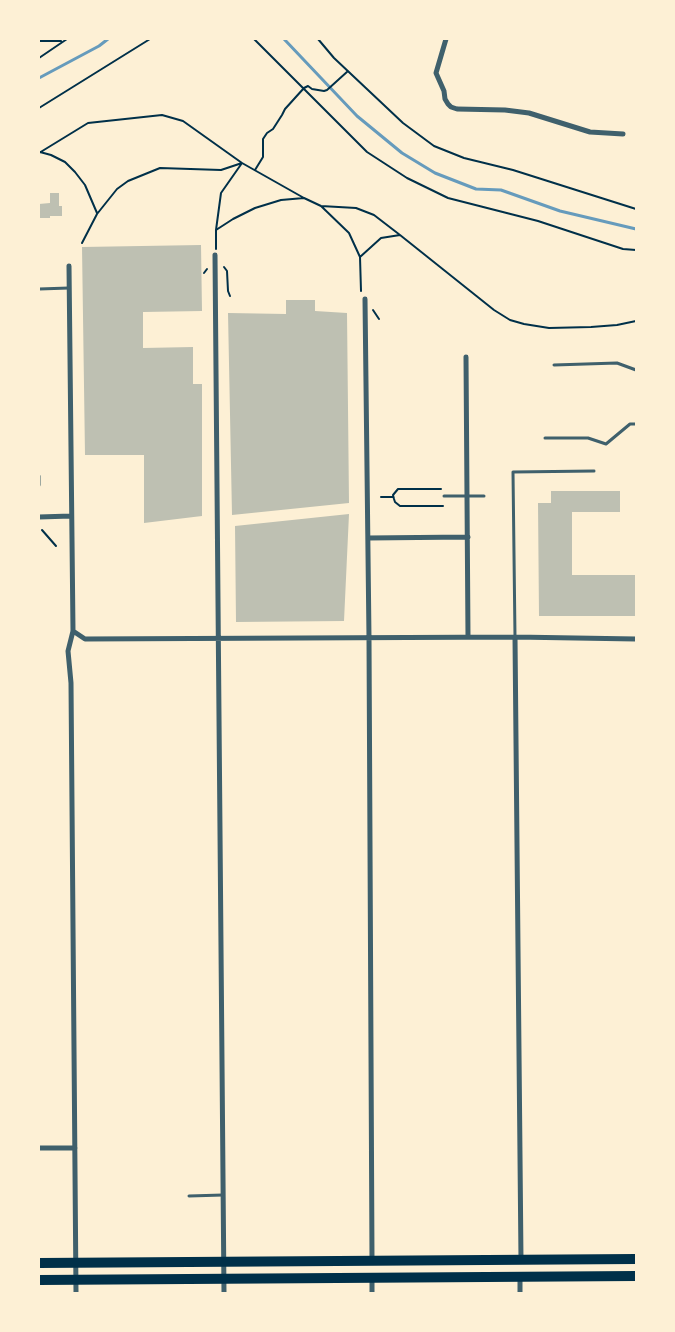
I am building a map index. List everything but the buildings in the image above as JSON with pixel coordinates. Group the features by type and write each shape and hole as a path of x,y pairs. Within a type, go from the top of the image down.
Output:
{"main road":[{"path":"39,1263 636,1259"},
{"path":"39,1280 636,1276"}],"street":[{"path":"446,39 436,73 444,91 445,99 451,108 529,113 590,132 623,134"},
{"path":"215,255 224,1293"},
{"path":"69,266 73,631 68,651 71,683 76,1293"},
{"path":"365,299 369,638 372,1261"},
{"path":"466,357 468,637"},
{"path":"39,518 71,516"},
{"path":"368,538 468,537"},
{"path":"73,631 85,639 636,638"},
{"path":"515,637 521,1260"},
{"path":"39,1148 75,1148"},
{"path":"520,1276 520,1293"},
{"path":"372,1278 372,1293"}],"lane":[{"path":"39,288 69,288"},
{"path":"554,366 618,364 636,370"},
{"path":"545,438 588,438 606,444 630,424 636,424"},
{"path":"515,637 513,472 594,471"},
{"path":"39,476 39,485"},
{"path":"444,496 484,496"},
{"path":"189,1196 223,1195"}],"path":[{"path":"39,58 67,39"},
{"path":"39,108 150,39"},
{"path":"254,39 367,152 407,178 448,198 538,221 623,249 636,250"},
{"path":"318,39 334,58 403,122 434,146 464,158 512,170 636,208"},
{"path":"39,41 63,42"},
{"path":"255,170 263,157 263,138 267,132 273,129 285,109 304,88 308,86 312,89 324,91 348,71"},
{"path":"39,153 88,123 162,115 183,121 242,163 321,206 349,233 360,256 361,292 365,299"},
{"path":"39,153 50,155 65,162 75,172 85,185 97,214"},
{"path":"82,244 97,214 122,185 160,168 221,170 242,163"},
{"path":"230,296 227,271 215,255 216,230 221,193 242,163"},
{"path":"216,230 255,208 281,200 304,198"},
{"path":"321,206 356,208 374,216 400,234 494,310 510,320 549,328 618,325 636,321"},
{"path":"360,256 381,238 400,234"},
{"path":"443,506 400,506 395,502 394,496 395,491 398,489 444,489"},
{"path":"381,497 394,496"},
{"path":"42,530 56,546"}],"waterway":[{"path":"39,78 99,46 108,39"},
{"path":"284,39 357,116 402,153 435,173 476,189 501,190 560,211 636,229"}]}
